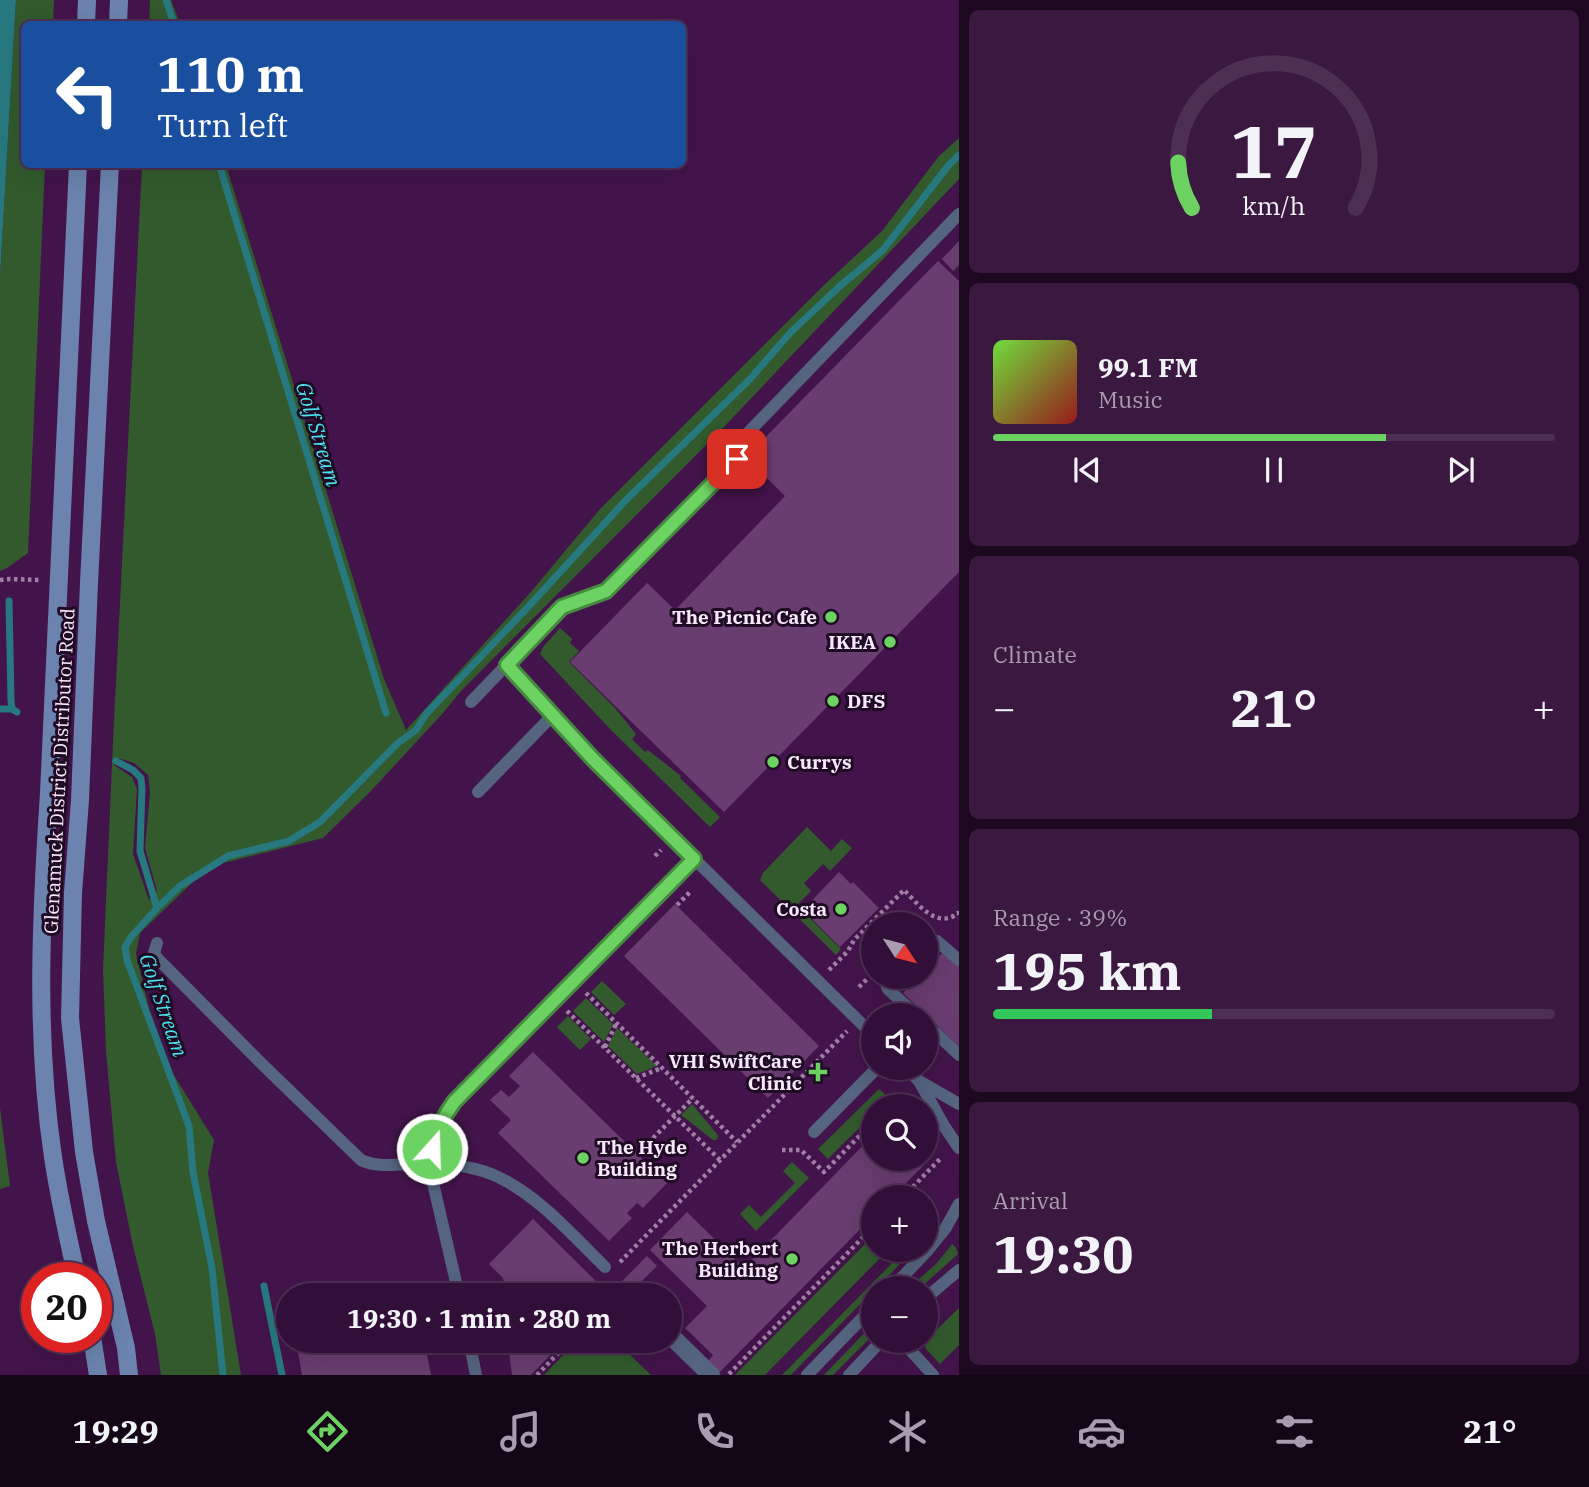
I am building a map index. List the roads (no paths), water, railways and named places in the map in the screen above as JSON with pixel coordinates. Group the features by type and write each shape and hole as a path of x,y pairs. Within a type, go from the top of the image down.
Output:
{"main road":[{"path":"86,21 87,0"},
{"path":"118,21 119,0"},
{"name":"Glenamuck District Distributor Road","path":"75,1262 53,1157 41,1021 42,888 49,793 78,168"},
{"name":"Glenamuck District Distributor Road","path":"110,168 80,800 73,893 71,1018 84,1152 96,1221 126,1348 129,1375"},
{"path":"95,1353 98,1375"}],"street":[{"path":"682,1347 711,1375"}],"lane":[{"path":"743,438 959,214"},
{"path":"471,702 562,607 606,591 737,459"},
{"path":"507,665 593,759 861,1024"},
{"path":"478,792 552,716"},
{"path":"456,1283 430,1163 436,1132 444,1116 454,1102 694,859"},
{"path":"938,942 959,960"},
{"path":"157,943 154,954 157,958 361,1160 374,1165 430,1163 476,1168 499,1177 548,1211 605,1267"},
{"path":"888,989 903,1003"},
{"path":"938,1035 959,1055"},
{"path":"814,1132 865,1080"},
{"path":"919,1081 959,1104"},
{"path":"919,1081 959,1148"},
{"path":"903,1276 945,1229 959,1204"},
{"path":"938,1288 959,1270"},
{"path":"807,1375 861,1319"},
{"path":"471,1353 476,1375"},
{"path":"849,1375 870,1353"},
{"path":"913,1353 933,1375"}],"waterway":[{"name":"Golf Stream","path":"166,0 173,21"},
{"path":"223,1375 212,1268 193,1172 189,1126 127,960 125,947 131,937 180,886 228,856 289,841 320,822 398,743 416,730 426,714 626,500 750,379 791,332 883,250 959,155"},
{"name":"Golf Stream","path":"220,168 386,713"},
{"path":"9,601 11,700 12,709 17,712"},
{"path":"0,709 12,709"},
{"path":"116,761 133,770 141,778 140,851 157,908"},
{"path":"264,1286 282,1375"}],"place":[{"name":"The Picnic Cafe","path":"831,617"},
{"name":"IKEA","path":"890,642"},
{"name":"DFS","path":"833,701"},
{"name":"Currys","path":"773,762"},
{"name":"Costa","path":"841,909"},
{"name":"VHI SwiftCare Clinic","path":"818,1072"},
{"name":"The Hyde Building","path":"583,1158"},
{"name":"The Herbert Building","path":"792,1259"}]}
